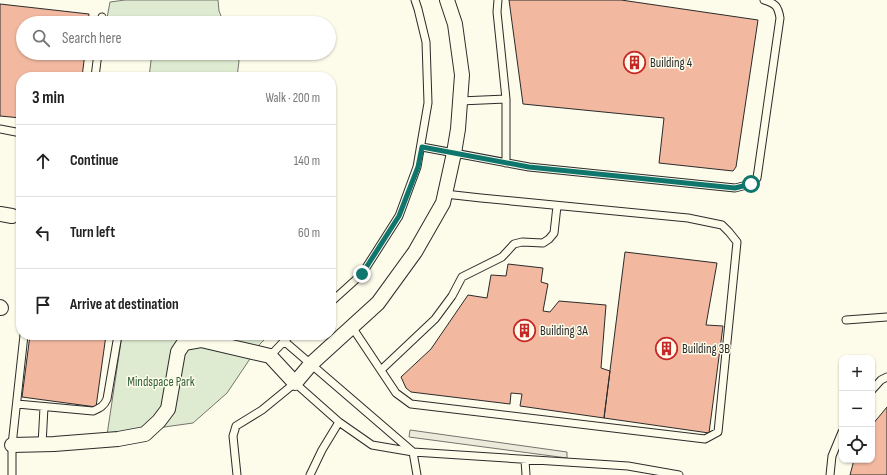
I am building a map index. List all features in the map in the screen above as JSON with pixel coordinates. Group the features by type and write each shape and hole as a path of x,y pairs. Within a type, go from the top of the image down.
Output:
{"street":[{"path":"12,444 42,445 118,440 145,434 159,421 168,409 178,352 184,344 202,340 270,356 295,383 311,364 378,303 416,252 443,202 445,194 458,129 462,75 454,24 447,0"}],"lane":[{"path":"336,297 362,274 399,216 418,167 428,103 426,42 415,0"},
{"path":"498,0 497,12 506,99 506,163"},
{"path":"422,147 529,167 735,188 751,184 757,178 780,18 778,9 773,3 764,0"},
{"path":"96,72 97,60"},
{"path":"460,101 506,99"},
{"path":"0,129 16,132"},
{"path":"352,327 396,393 411,404 705,439 718,432 737,242 729,232 722,226 688,218 445,194"},
{"path":"381,370 435,319 452,296 462,277 502,257 514,244 522,242 543,243 550,239 554,233 557,206"},
{"path":"846,320 887,317"},
{"path":"12,475 12,444 23,340"},
{"path":"17,404 93,410 99,408 107,399 117,340"},
{"path":"270,356 284,341 413,452 417,475"},
{"path":"875,387 881,380 887,377"},
{"path":"237,475 233,436 236,426 262,410 295,383 339,422 372,445 413,452 628,466 679,475"},
{"path":"42,445 44,407"},
{"path":"310,475 322,450 339,422"},
{"path":"830,475 832,456 839,439"},
{"path":"525,460 526,475"}],"green space":[{"path":"125,0 218,0 221,16 107,16 110,2"},
{"path":"151,60 239,61 238,72 150,72"},
{"name":"Mindspace Park","path":"121,340 264,340 227,393 193,423 107,435"}],"shaded area":[{"path":"410,430 567,452 567,458 409,437"}],"building":[{"name":"Building 4","path":"509,0 621,0 758,20 736,167 733,171 659,163 664,118 523,104"},
{"path":"0,4 89,14 89,16 16,16 16,60 84,60 83,72 16,72 16,118 0,116"},
{"name":"Building 3B","path":"625,252 717,263 706,325 723,326 709,433 604,418"},
{"name":"Building 3A","path":"508,264 543,268 541,282 548,284 543,311 550,312 559,301 606,305 601,368 610,371 604,418 520,406 522,394 511,393 510,404 411,392 406,388 401,377 431,349 468,295 487,298 491,275 506,276"},
{"path":"29,340 105,340 96,407 22,397"},
{"path":"887,407 887,475 850,475 853,463 875,463 875,421"}],"place":[{"name":"Building 4","path":"635,62"},
{"name":"Building 3A","path":"524,330"},
{"name":"Building 3B","path":"666,348"}],"route":[{"path":"362,274 399,216 418,167 422,147 529,167 735,188 751,184"}]}
